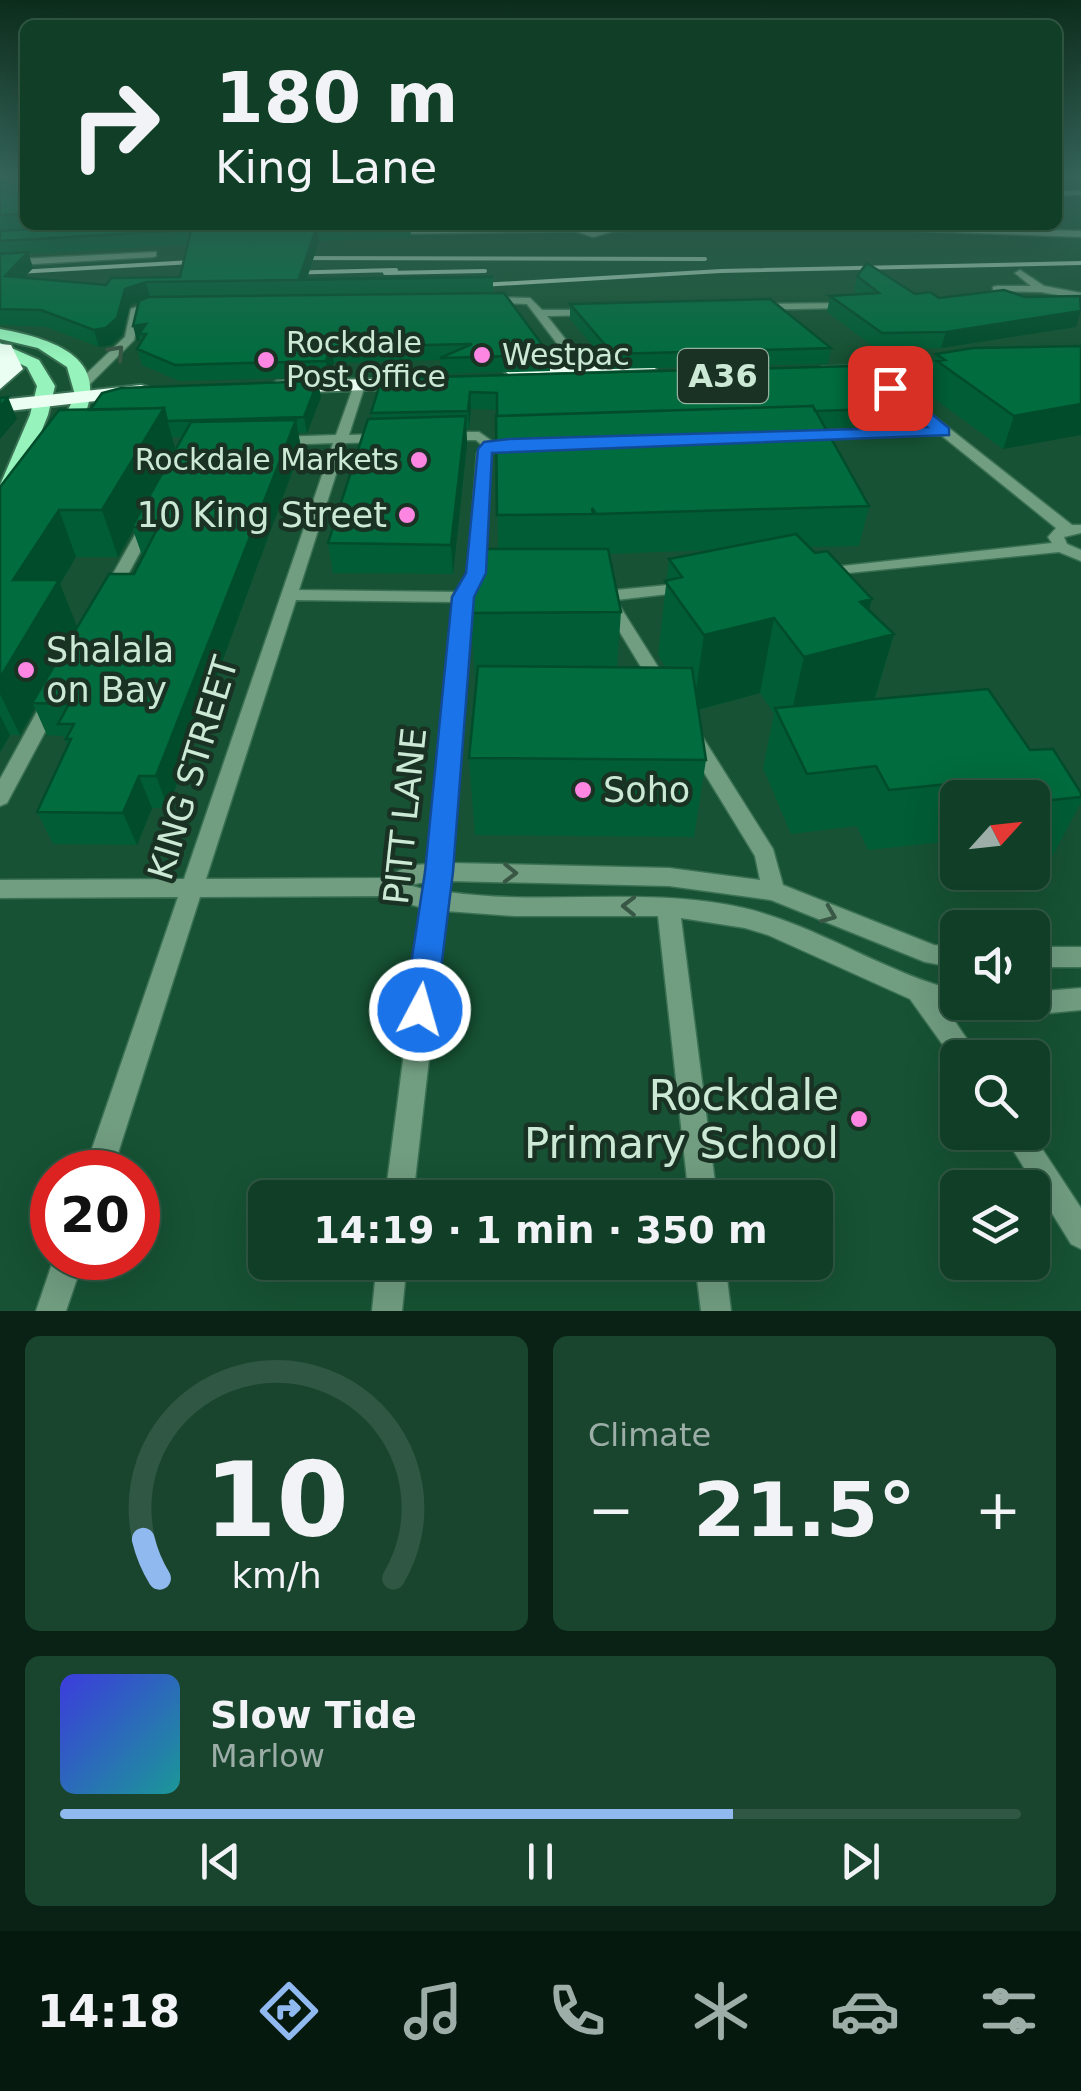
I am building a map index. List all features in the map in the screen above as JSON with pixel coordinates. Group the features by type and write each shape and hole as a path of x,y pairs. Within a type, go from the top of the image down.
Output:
{"highway":[{"path":"0,382 14,370 1,344"},
{"name":"A36","path":"802,368 988,363"},
{"name":"A36","path":"488,375 671,371"},
{"path":"433,377 358,385 256,382 433,377"},
{"path":"0,393 169,384"},
{"path":"0,406 45,393"}],"main road":[{"path":"1,344 35,340 60,352 85,388 72,426 55,454 1,507"},
{"path":"1,344 33,364 45,393 9,465 1,507"}],"street":[{"path":"0,263 153,254"},
{"path":"1020,273 1041,290"},
{"path":"997,290 1041,290 1081,296"},
{"path":"473,300 528,300 570,354 574,373"},
{"path":"85,388 130,338 134,311 169,302"},
{"path":"747,308 840,305"},
{"path":"539,313 612,311"},
{"path":"866,366 944,431 1074,529 1056,538 1061,546 1081,556"},
{"name":"KING STREET","path":"106,1150 358,385"},
{"path":"799,436 944,431"},
{"path":"425,437 479,436 490,446 528,444"},
{"path":"266,441 407,437"},
{"name":"PITT LANE","path":"402,1180 436,902 463,597 476,573 484,452 490,446"},
{"path":"100,612 154,511"},
{"path":"803,575 1061,546"},
{"path":"570,597 704,586"},
{"path":"290,595 516,597"},
{"path":"606,597 763,850 773,891"},
{"path":"0,798 64,680"},
{"path":"380,888 414,874 439,872 669,877 773,891 940,956"},
{"path":"0,889 380,888 436,902 668,907 762,924 814,942 920,994 940,998"},
{"path":"668,907 700,1180"},
{"path":"1050,957 1081,956"},
{"path":"920,994 954,1040"},
{"path":"1050,1002 1081,999"},
{"path":"1027,1150 1081,1234"},
{"path":"51,1311 62,1280"},
{"path":"387,1311 390,1280"},
{"path":"712,1280 716,1311"}],"building":[{"path":"0,237 66,237 0,241"},
{"path":"189,237 313,237 299,279 493,277 146,282 125,289 117,318 106,328 94,330 41,310 0,309 0,254 28,252 5,276 106,285 111,278 180,277"},
{"path":"867,263 915,294 930,292 939,298 1004,290 1025,297 1080,296 1081,311 946,332 882,333 830,296 879,293 857,276"},
{"path":"504,293 550,355 440,358 472,344 331,347 326,361 175,365 137,349 146,334 139,334 146,324 133,326 139,301 148,297"},
{"path":"770,299 831,348 613,354 570,304"},
{"path":"1081,346 1081,404 1014,416 937,361 945,360 936,354 973,348"},
{"path":"854,366 906,408 815,411 813,406 497,416 497,393 470,392 468,411 371,413 380,384 393,378"},
{"path":"318,381 304,417 167,421 164,408 90,410 102,393 121,388"},
{"path":"813,406 869,506 596,514 592,508 593,514 497,515 496,416"},
{"path":"164,408 102,510 59,510 13,580 59,580 0,678 0,487 59,410"},
{"path":"466,416 451,545 328,543 368,419"},
{"path":"296,420 156,776 139,776 123,813 37,812 71,739 66,739 74,724 58,724 69,704 32,703 109,574 134,574 158,527 132,527 191,422"},
{"path":"796,534 815,553 827,551 872,599 860,602 894,634 804,657 774,618 704,635 665,581 682,577 669,559"},
{"path":"475,549 608,549 621,612 470,613"},
{"path":"478,666 692,668 706,760 469,758"},
{"path":"988,689 1030,750 1053,749 1081,797 1050,800 1050,780 940,780 940,785 889,790 876,766 807,774 775,708"}],"railway":[{"path":"285,258 705,259"},
{"path":"0,273 210,261"},
{"path":"465,286 721,271 1081,263"},
{"path":"281,273 396,270"},
{"path":"385,273 485,271"}],"place":[{"name":"Westpac","path":"482,355"},
{"name":"Rockdale Post Office","path":"266,360"},
{"name":"Rockdale Markets","path":"419,460"},
{"name":"10 King Street","path":"407,515"},
{"name":"Shalala on Bay","path":"26,670"},
{"name":"Soho","path":"583,790"},
{"name":"Rockdale Primary School","path":"859,1119"}],"route":[{"path":"420,1010 428,934 436,902 463,597 476,573 484,452 490,446 509,444 944,431 890,388"}]}
